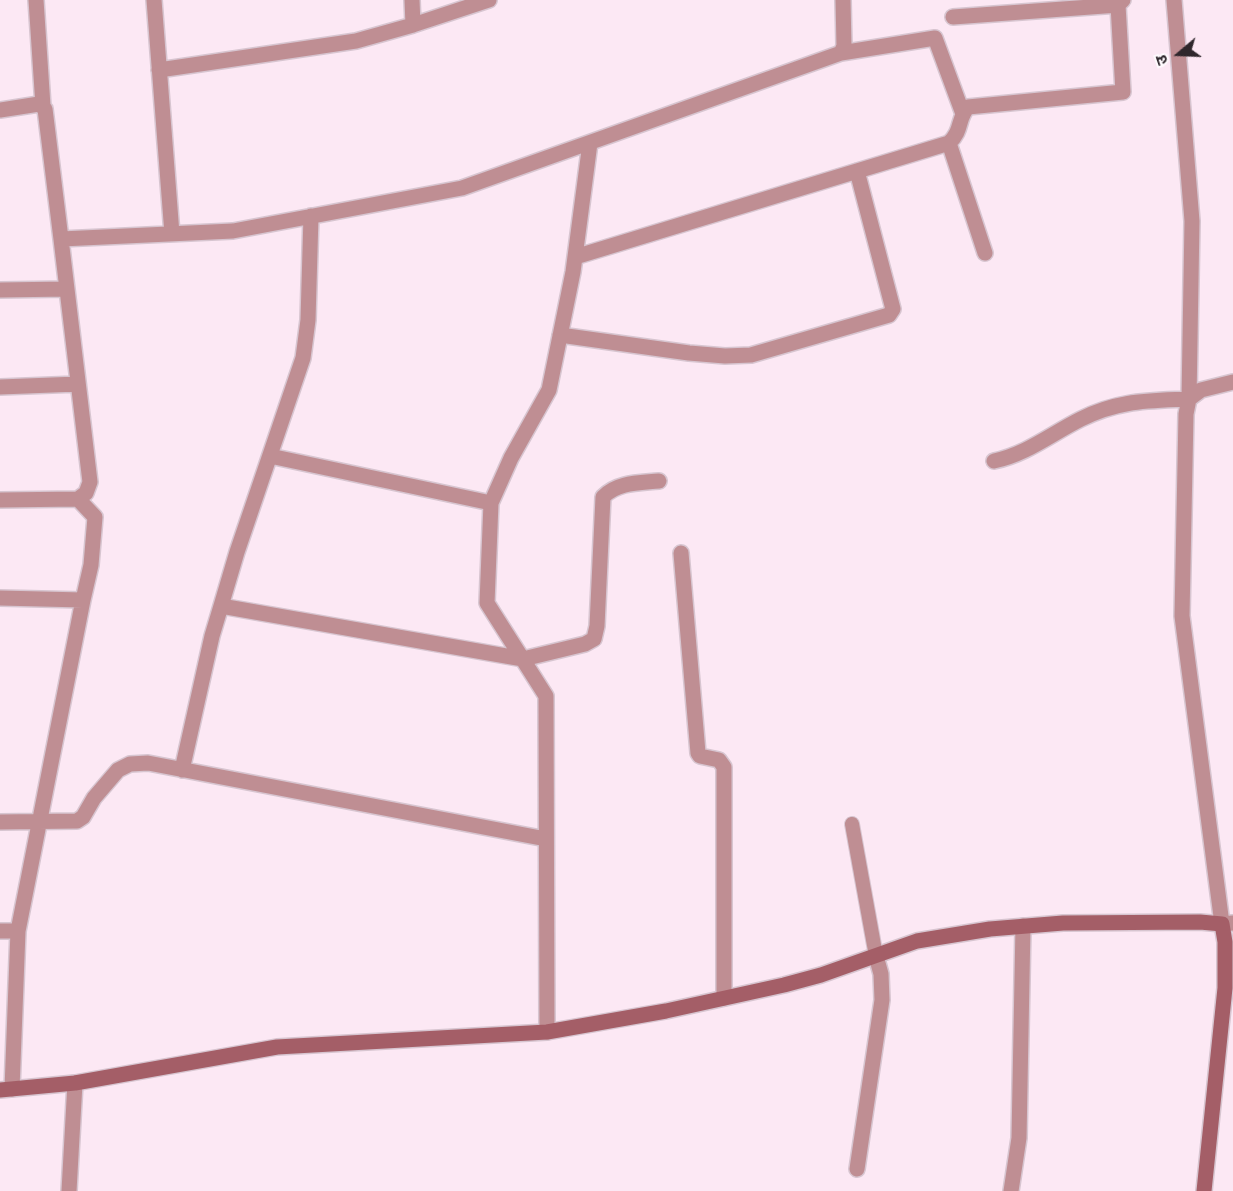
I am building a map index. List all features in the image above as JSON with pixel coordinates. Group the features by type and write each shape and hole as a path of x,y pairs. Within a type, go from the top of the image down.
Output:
{"street":[{"path":"0,500 78,499 86,493 90,482 43,105 36,0"},
{"path":"154,0 172,234"},
{"path":"412,0 413,25"},
{"path":"159,70 356,41 489,0"},
{"path":"841,53 844,46 843,0"},
{"path":"1174,0 1192,221 1182,616 1228,924 1225,942 1225,988 1204,1191"},
{"path":"575,257 949,143 957,135 963,114 968,107 1124,92 1120,2 953,17"},
{"path":"61,239 233,231 462,188 841,53 936,38 963,114"},
{"path":"0,110 43,105"},
{"path":"547,1032 546,696 487,603 491,503 511,458 549,390 575,257 590,143"},
{"path":"949,143 985,253"},
{"path":"560,335 688,353 725,356 751,355 889,315 893,309 857,171"},
{"path":"182,770 212,636 237,552 303,358 308,320 311,216"},
{"path":"0,290 67,289"},
{"path":"994,461 1012,457 1081,419 1125,402 1189,399 1201,390 1233,382"},
{"path":"0,387 78,384"},
{"path":"270,456 491,503"},
{"path":"221,606 523,658 585,644 594,639 597,626 603,497 610,489 659,481"},
{"path":"78,499 94,517 91,565 82,600 18,931 6,1090 75,1083 277,1047 547,1032 666,1011 724,998 821,975 917,941 990,929 1063,922 1228,924"},
{"path":"681,553 698,753 700,756 720,760 724,766 724,998"},
{"path":"0,598 82,600"},
{"path":"0,822 77,821 83,817 94,798 118,770 130,764 148,763 546,838"},
{"path":"1011,1191 1019,1138 1023,926"},
{"path":"0,931 18,931"},
{"path":"856,1168 882,1000 881,974 876,956"},
{"path":"69,1191 75,1083"}],"lane":[{"path":"852,824 876,956"}]}
